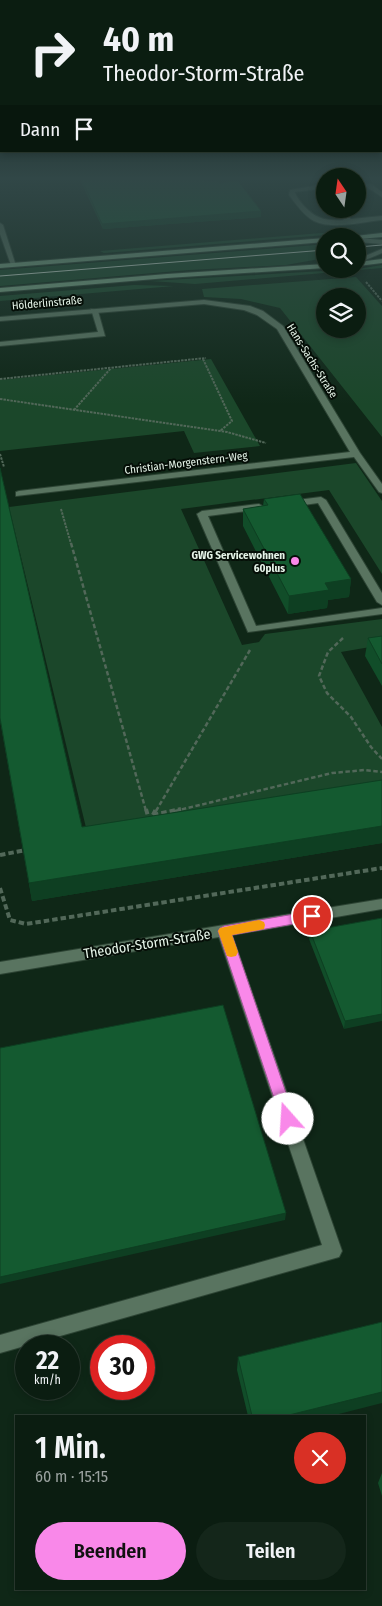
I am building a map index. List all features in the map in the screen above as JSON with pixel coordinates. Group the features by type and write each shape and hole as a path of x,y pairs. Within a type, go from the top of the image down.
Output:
{"main road":[{"path":"0,266 139,255"},
{"path":"366,262 382,261"},
{"path":"0,290 167,276 316,267"}],"street":[{"path":"9,255 14,265"},
{"name":"Hölderlinstraße","path":"0,318 184,302"},
{"name":"Hans-Sachs-Straße","path":"184,302 217,302 235,305 260,314 280,328 356,454 382,490"},
{"path":"0,344 102,334 94,311"},
{"name":"Christian-Morgenstern-Weg","path":"19,494 356,454"},
{"path":"382,602 321,500 202,514 252,630 382,611"},
{"name":"Theodor-Storm-Straße","path":"0,968 382,904"},
{"path":"0,1344 333,1251 224,931"}],"path":[{"path":"364,280 382,301"},
{"path":"0,379 206,358"},
{"path":"203,359 232,421 220,431"},
{"path":"74,410 111,368"},
{"path":"0,399 220,431 271,445"},
{"path":"0,454 4,467"},
{"path":"56,490 149,822 262,628"},
{"path":"349,633 328,652 319,676 327,693 351,716 371,747 382,759"},
{"path":"153,814 248,794 325,773 370,770 382,772"},
{"path":"0,855 34,849"},
{"path":"0,888 10,920 26,924 382,868"}],"green space":[{"path":"190,255 316,255 316,260 286,265 189,270 0,286 0,270"},
{"path":"382,265 382,268 366,269 366,268"},
{"path":"316,271 316,274 195,284 150,281"},
{"path":"357,278 366,288 316,288 316,338 366,338 366,288 382,306 382,437 280,308 241,299 204,297 202,289"},
{"path":"134,285 174,286 0,301 0,296"},
{"path":"211,359 260,446 194,453 184,431 0,451 0,380"},
{"path":"356,463 382,501 382,574 329,490 181,509 242,645 259,642 265,634 382,619 382,645 341,652 382,727 382,795 88,836 9,507"}],"building":[{"path":"0,468 82,827 382,780 382,826 29,883 0,718"},
{"name":"GWG Servicewohnen 60plus","path":"300,494 351,579 325,583 329,590 289,596 243,509 268,505 264,499"},
{"path":"382,636 382,664 368,638"},
{"path":"382,918 382,1014 345,1021 310,931"},
{"path":"223,1005 286,1213 0,1277 0,1048"},
{"path":"382,1322 382,1392 289,1415 252,1415 238,1357"}],"tram line":[{"path":"0,276 263,255"}],"slow traffic":[{"path":"231,952 224,931 259,925"}],"place":[{"name":"GWG Servicewohnen 60plus","path":"295,561"}],"route":[{"path":"288,1119 224,931 312,916"}]}
